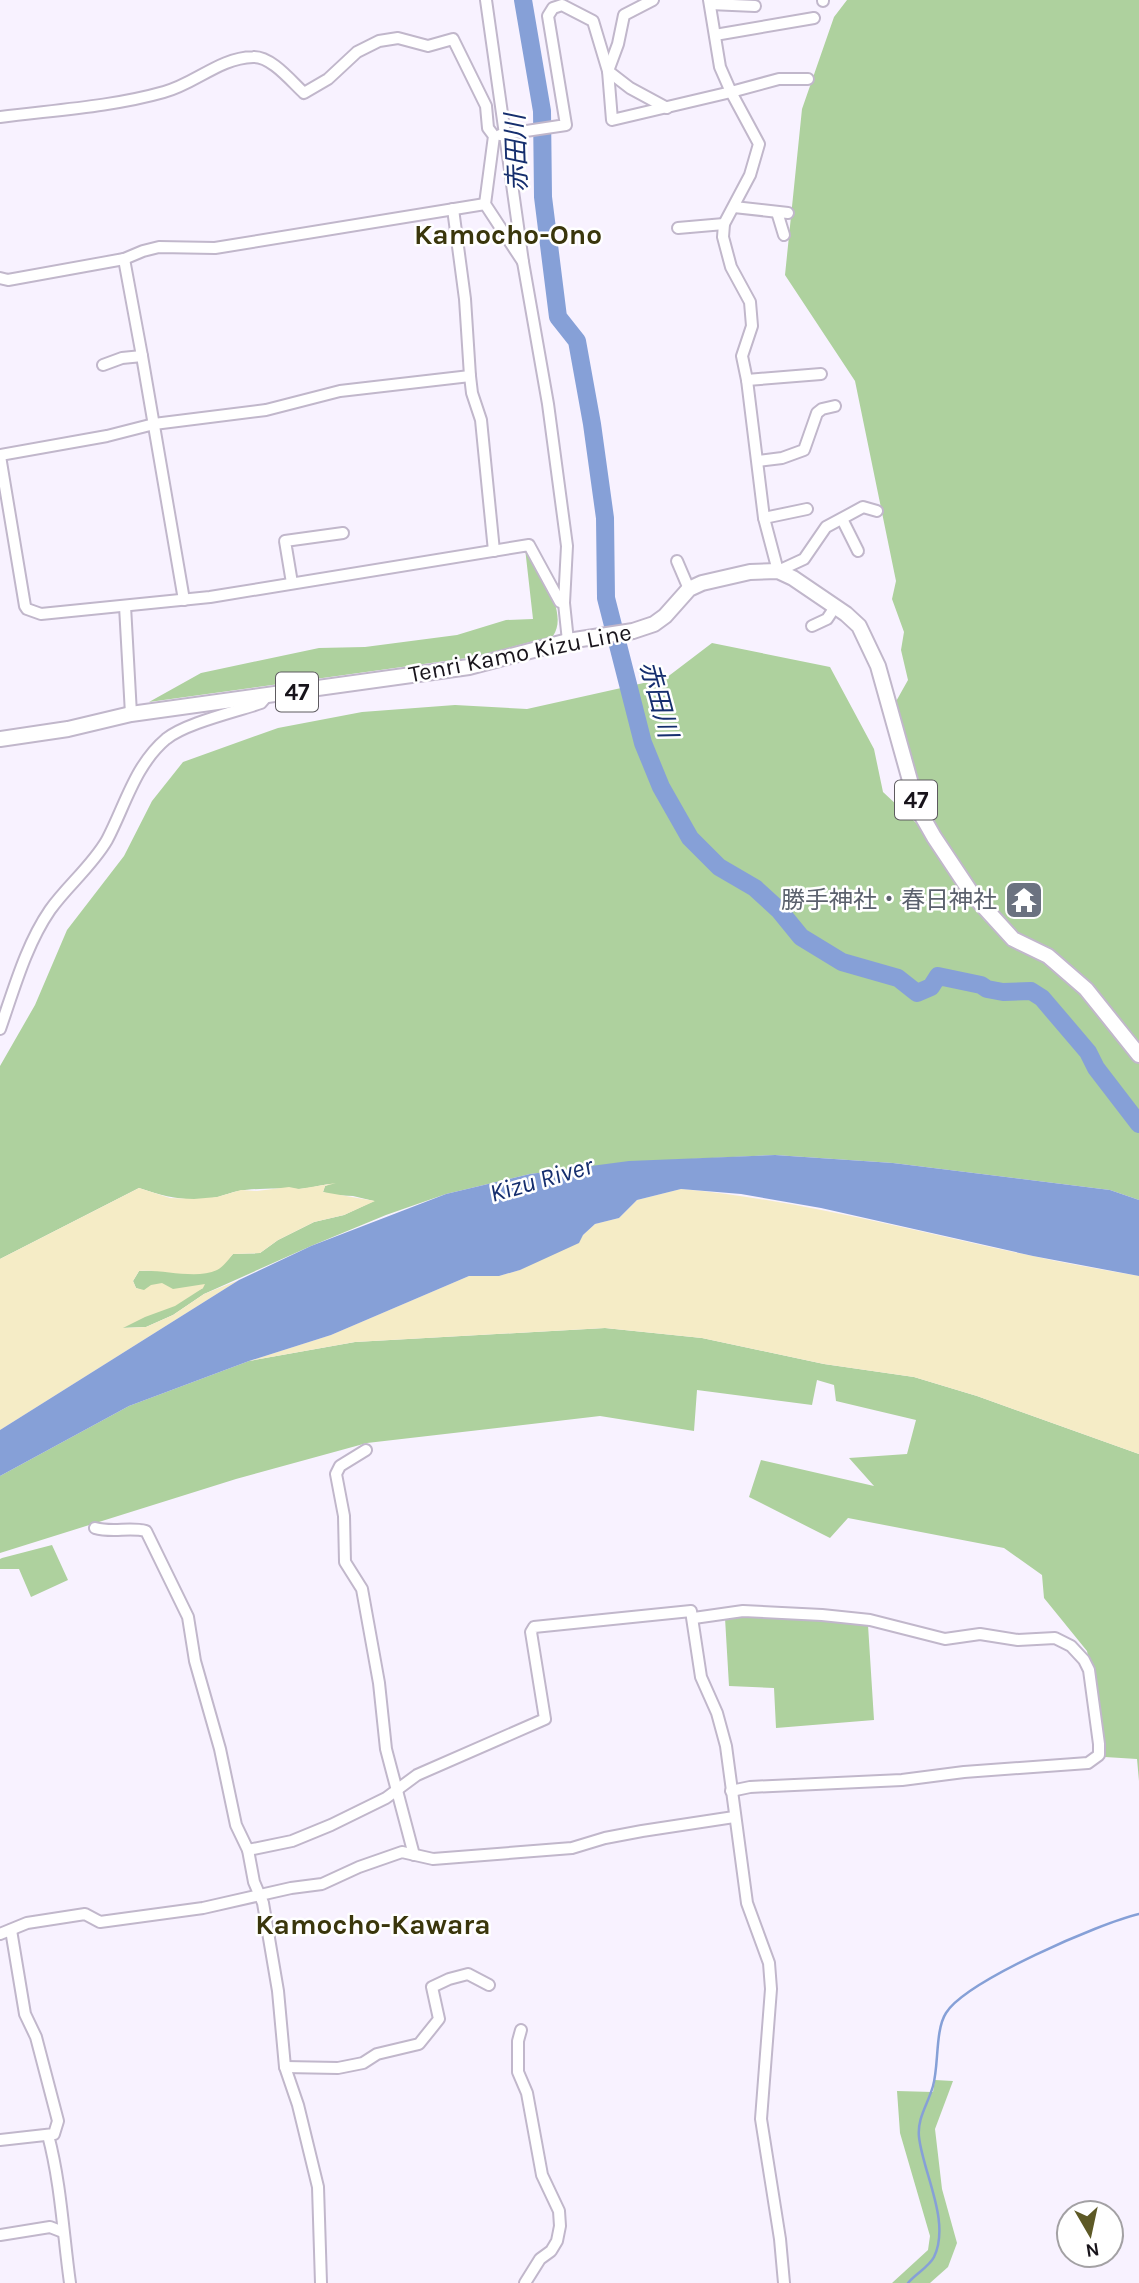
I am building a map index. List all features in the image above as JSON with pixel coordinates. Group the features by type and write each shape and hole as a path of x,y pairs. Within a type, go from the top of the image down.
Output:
{"main road":[{"name":"Tenri Kamo Kizu Line","path":"0,739 68,729 131,714 469,667 568,641 633,631 654,624 665,616 689,589 716,579 750,572 778,571"},
{"name":"47","path":"778,571 793,578 859,626 878,666 918,809 933,837 972,894 1013,939 1048,956 1086,989 1139,1055"}],"street":[{"path":"486,0 500,135 548,404 567,546 564,603 568,641"},
{"path":"608,71 618,44 624,15 653,0"},
{"path":"755,6 709,2 720,67 759,144 750,175 724,224 723,237 732,267 750,302 752,326 742,356 764,518 778,571 804,559 826,527 863,507 877,511"},
{"path":"0,117 94,106 166,92 226,62 255,56 270,63 304,93 328,79 358,52 379,41 398,38 428,46 453,39 486,106 488,128 500,135 566,125 548,16 553,8 562,5 571,7 593,21 608,71 612,120 779,79 808,79"},
{"path":"715,35 814,18"},
{"path":"608,71 630,89 667,108"},
{"path":"500,135 485,204 523,262"},
{"path":"0,278 8,280 124,259 159,247 215,248 485,204"},
{"path":"734,207 782,212 785,235"},
{"path":"453,209 465,299 472,393 481,420 494,551"},
{"path":"678,228 724,224"},
{"path":"124,259 184,600"},
{"path":"103,365 122,358 142,356"},
{"path":"747,380 821,374"},
{"path":"470,376 340,391 266,410 154,424 107,436 0,456 27,609 41,614 184,600 529,545 560,602 564,603"},
{"path":"758,461 782,458 804,450 817,413 835,406"},
{"path":"764,518 807,509"},
{"path":"842,519 858,551"},
{"path":"292,583 285,541 343,533"},
{"path":"677,561 689,589"},
{"path":"125,606 131,714"},
{"path":"812,626 827,619 835,607"},
{"path":"0,1029 35,936 49,911 106,842 138,774 158,746 168,737 196,724 261,703 267,696"},
{"path":"366,1450 340,1466 336,1474 344,1516 345,1562 362,1589 379,1683 386,1749 414,1855"},
{"path":"96,1528 105,1531 146,1531 188,1617 195,1661 220,1749 236,1825 248,1850 254,1882 260,1896 278,1991 285,2067 298,2105 318,2187 321,2283"},
{"path":"248,1850 302,1837 331,1825 386,1798 417,1775 545,1719 531,1632 534,1627 691,1611 701,1677 717,1713 726,1746 747,1903 764,1945 770,1976 767,2062 761,2119 780,2239 784,2283"},
{"path":"694,1618 743,1611 822,1615 870,1620 945,1639 980,1634 1018,1640 1055,1638 1071,1646 1089,1670 1100,1744 1099,1755 1088,1763 964,1772 902,1780 750,1787 731,1791"},
{"path":"0,2140 54,2134 58,2121 36,2037 26,2014 6,1932 27,1923 85,1914 100,1922 203,1908 291,1888 323,1884 359,1867 402,1852 433,1859 572,1848 642,1831 734,1818"},
{"path":"285,2067 338,2068 363,2063 377,2054 419,2044 439,2019 432,1987 468,1974 489,1985"},
{"path":"521,2031 517,2041 518,2072 527,2093 542,2175 559,2211 560,2226 557,2241 551,2251 540,2259 525,2283"},
{"path":"48,2135 62,2201 63,2232 71,2283"},
{"path":"0,2235 50,2227 63,2232"}],"green space":[{"path":"847,0 1139,0 1139,1042 1078,974 993,917 927,813 909,760 894,705 908,680 901,650 904,632 892,599 896,581 855,381 785,275 802,109 834,17"},
{"path":"525,548 555,604 558,616 553,636 474,657 149,702 201,673 319,648 365,647 457,635 506,620 533,619"},
{"path":"712,643 830,667 874,749 883,792 929,835 967,899 985,921 994,930 1044,959 1075,984 1139,1061 1139,1200 1110,1190 893,1163 775,1155 629,1162 530,1174 446,1194 386,1215 204,1294 173,1315 146,1327 121,1328 203,1288 144,1291 136,1288 133,1281 139,1271 218,1269 233,1254 260,1253 278,1240 314,1222 344,1215 374,1201 323,1192 325,1186 330,1184 302,1189 245,1190 198,1199 168,1196 139,1188 0,1259 0,1066 35,1005 67,930 124,856 152,801 183,762 278,728 362,712 455,705 527,709 666,678"},
{"path":"605,1328 702,1338 824,1364 914,1377 977,1396 1139,1454 1139,1781 1137,1759 1105,1757 1100,1715 1087,1651 1044,1598 1042,1575 1004,1548 848,1518 830,1538 749,1497 761,1460 874,1486 849,1458 907,1454 916,1420 836,1401 834,1385 817,1380 812,1405 697,1390 694,1431 600,1416 367,1443 236,1479 0,1553 0,1476 129,1406 249,1361 355,1342"},
{"path":"52,1545 68,1580 31,1597 19,1569 0,1569 2,1558"},
{"path":"744,1615 854,1621 868,1625 874,1720 776,1728 774,1688 729,1686 725,1618"},
{"path":"935,2080 953,2081 935,2129 942,2189 957,2243 948,2267 930,2283 892,2283 928,2250 930,2236 900,2133 897,2091 933,2092"}],"sand":[{"path":"336,1183 325,1186 323,1192 375,1201 344,1215 314,1222 278,1240 260,1253 233,1254 219,1269 209,1273 139,1271 133,1281 136,1288 144,1290 151,1285 162,1283 173,1289 205,1284 175,1306 123,1328 146,1327 173,1315 204,1294 239,1280 0,1430 0,1259 139,1188 170,1198 194,1199 217,1197 241,1190 289,1187 299,1189"},
{"path":"681,1189 814,1209 1059,1262 1139,1276 1139,1454 977,1396 914,1377 824,1364 702,1338 605,1328 355,1342 249,1361 331,1335 469,1276 499,1276 520,1270 583,1235 595,1224 619,1218 637,1200"}],"water":[{"name":"Kizu River","path":"775,1155 893,1163 1110,1190 1139,1200 1139,1276 1033,1256 821,1208 741,1194 681,1189 637,1200 619,1218 595,1224 579,1243 520,1270 499,1276 469,1276 331,1335 249,1361 129,1406 0,1476 0,1430 239,1280 311,1246 446,1194 530,1174 629,1161"}],"waterway":[{"name":"赤田川","path":"523,0 542,111 543,197 558,317 577,341 592,424 605,518 606,598 643,743 661,787 690,838 719,867 755,888 779,910 801,937 842,962 898,978 917,993 931,987 938,976 1003,992 1031,991 1042,998 1088,1052 1096,1068 1139,1124"},
{"path":"908,2283 932,2261 938,2243 938,2213 921,2151 919,2130 933,2086 940,2029 946,2013 958,2000 979,1985 1035,1955 1095,1929 1139,1914"}],"place":[{"name":"勝手神社・春日神社","path":"1024,900"}],"district":[{"name":"Kamocho-Ono","path":"508,234"},
{"name":"Kamocho-Kawara","path":"373,1924"}]}
